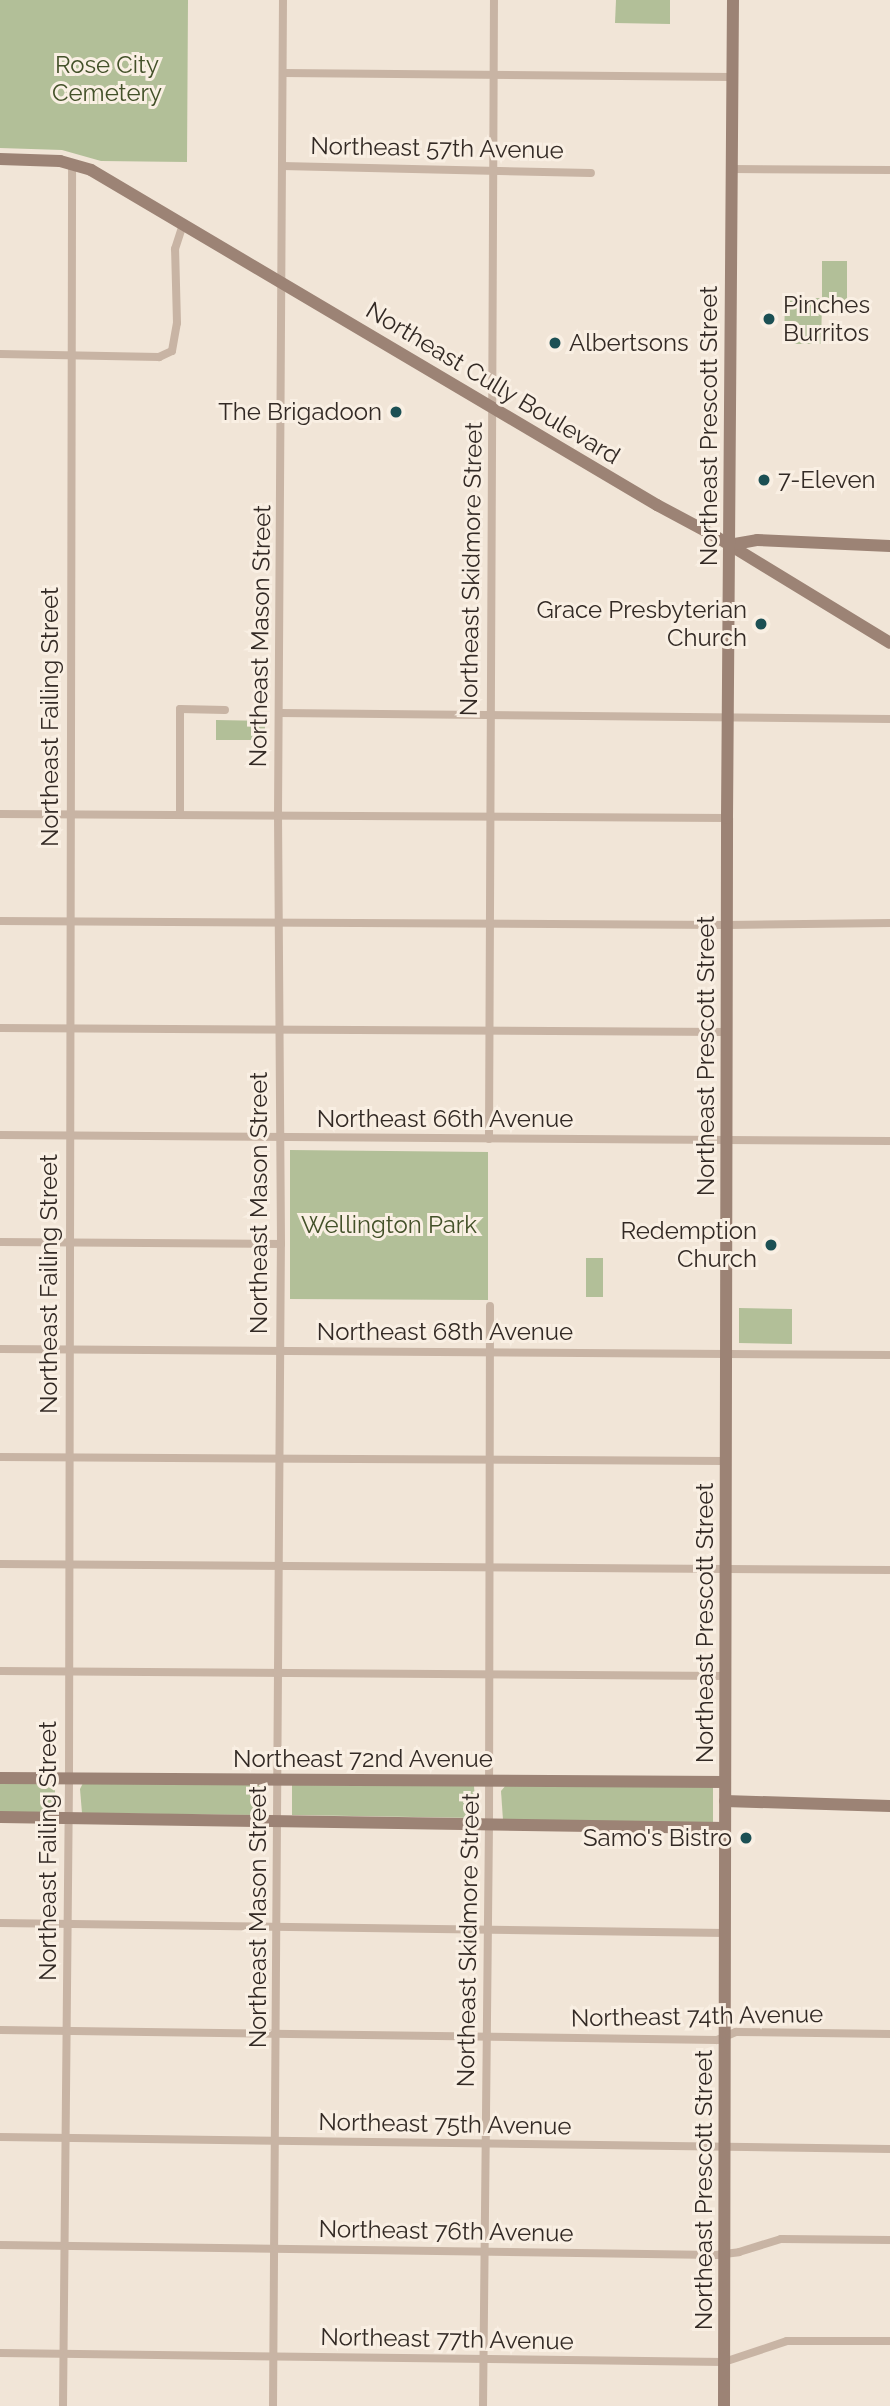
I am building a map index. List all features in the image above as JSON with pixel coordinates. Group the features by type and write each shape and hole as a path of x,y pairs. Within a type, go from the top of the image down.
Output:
{"street":[{"name":"Northeast Mason Street","path":"273,2406 279,1779 278,1350 281,1244 278,816 283,0"},
{"name":"Northeast Skidmore Street","path":"488,1139 488,715 494,0"},
{"name":"Northeast Prescott Street","path":"724,2406 727,818 733,0"},
{"path":"283,73 732,77"},
{"path":"0,159 72,163"},
{"name":"Northeast Cully Boulevard","path":"72,163 91,170 729,545 890,643"},
{"name":"Northeast Failing Street","path":"62,2406 69,1818 68,921 72,163"},
{"name":"Northeast 57th Avenue","path":"282,166 591,173"},
{"path":"732,169 890,170"},
{"path":"0,354 159,357 172,351 177,324 175,250 183,224"},
{"path":"729,545 757,540 890,545"},
{"path":"180,815 180,709 225,710"},
{"path":"280,713 890,719"},
{"path":"0,814 727,818"},
{"path":"0,921 727,926 890,923"},
{"path":"0,1028 727,1032"},
{"name":"Northeast 66th Avenue","path":"0,1135 890,1141"},
{"path":"0,1242 281,1244"},
{"name":"Northeast Skidmore Street","path":"483,2406 489,1824 490,1307"},
{"name":"Northeast 68th Avenue","path":"0,1349 890,1355"},
{"path":"0,1457 726,1461"},
{"path":"0,1564 890,1570"},
{"path":"0,1671 726,1676"},
{"name":"Northeast 72nd Avenue","path":"0,1778 725,1782"},
{"path":"725,1801 890,1806"},
{"path":"0,1817 725,1828"},
{"path":"0,1923 725,1933"},
{"name":"Northeast 74th Avenue","path":"0,2030 716,2040 736,2032 890,2034"},
{"name":"Northeast 75th Avenue","path":"0,2137 890,2149"},
{"name":"Northeast 76th Avenue","path":"0,2245 725,2254 781,2239 890,2240"},
{"name":"Northeast 77th Avenue","path":"0,2353 724,2362 787,2341 890,2341"}],"green space":[{"name":"Rose City Cemetery","path":"0,0 188,0 187,162 101,161 62,150 0,148"},
{"path":"616,0 670,0 670,24 615,23"},
{"path":"822,261 847,261 847,303 822,303 821,344 784,344 785,298 822,298"},
{"path":"216,720 265,721 265,740 216,740"},
{"name":"Wellington Park","path":"290,1150 488,1152 488,1300 290,1299"},
{"path":"586,1258 603,1258 603,1297 586,1297"},
{"path":"739,1308 792,1309 792,1344 739,1343"},
{"path":"0,1781 55,1784 55,1813 0,1814"},
{"path":"83,1783 264,1785 266,1811 264,1815 82,1813 80,1789"},
{"path":"292,1785 474,1786 476,1814 475,1818 292,1815"},
{"path":"506,1785 713,1786 713,1824 503,1820 501,1791"}],"place":[{"name":"Pinches Burritos","path":"769,319"},
{"name":"Albertsons","path":"555,343"},
{"name":"The Brigadoon","path":"396,412"},
{"name":"7-Eleven","path":"764,480"},
{"name":"Grace Presbyterian Church","path":"761,624"},
{"name":"Redemption Church","path":"771,1245"},
{"name":"Samo's Bistro","path":"746,1838"}]}
